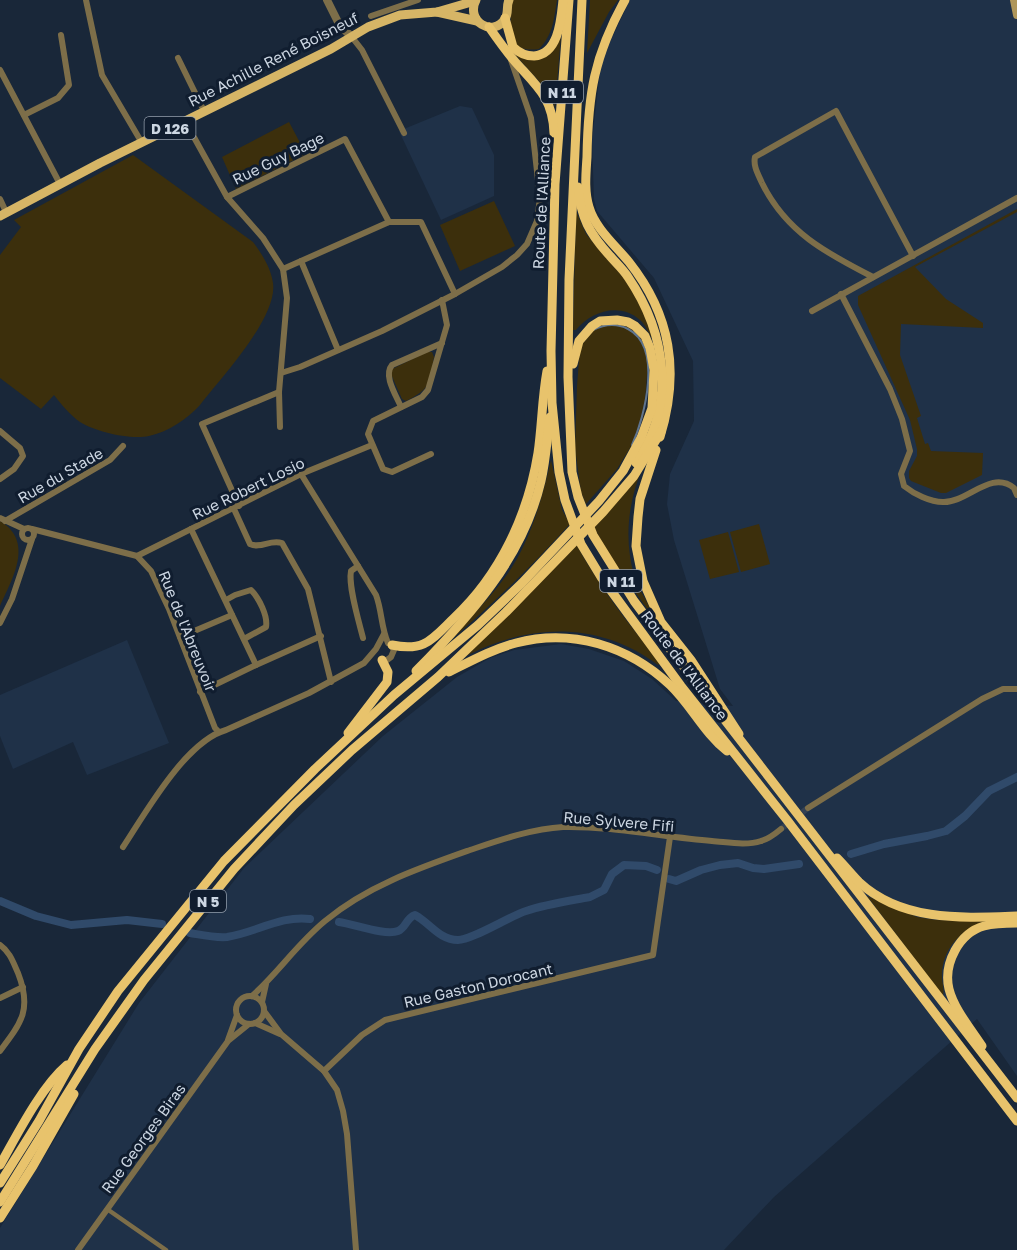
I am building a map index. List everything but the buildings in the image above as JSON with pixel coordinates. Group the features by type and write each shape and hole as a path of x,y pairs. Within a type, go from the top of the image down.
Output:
{"highway":[{"path":"505,18 513,47 525,56 538,56 554,42 558,32 563,0"},
{"name":"Route de l'Alliance","path":"569,0 555,183 552,403 559,472 565,500 581,544 601,577 738,759 1017,1121"},
{"name":"Route de l'Alliance","path":"582,0 574,148 568,377 572,472 578,497 593,535 634,601 1017,1098"},
{"path":"625,0 605,41 592,82 587,127 587,196 589,208 599,226 643,279 654,298 666,331 670,359 668,409 640,500 636,546 643,581 661,622 722,705 750,754"},
{"path":"489,27 549,102 554,122 555,183"},
{"path":"574,148 579,201 586,225 596,241 627,274 645,304 662,362 662,395 653,427 640,457 603,512"},
{"name":"N 5","path":"0,1202 83,1069 144,981 234,869 352,750 438,677 506,612 563,547 623,471 636,450 652,408 654,370 645,336 635,326 617,320 600,321 592,326 579,341 568,377"},
{"path":"384,645 415,648 430,642 465,608 488,579 508,547 525,508 537,454 543,390 551,351"},
{"path":"315,769 470,615 506,566 526,525 540,482 552,403"},
{"path":"603,512 634,476 661,432"},
{"name":"N 5","path":"0,1183 39,1121 73,1060 118,991 224,861 315,769 394,695 478,625 603,512"},
{"path":"438,677 515,643 558,637 596,643 627,654 669,684 718,744 738,759"},
{"path":"345,738 387,682 388,672 381,659"},
{"path":"811,832 860,883 889,902 931,915 1017,916"},
{"path":"998,1074 953,1000 949,989 949,970 954,952 971,933 985,926 1017,923"},
{"path":"0,1165 54,1077 73,1060"},
{"path":"0,1218 33,1166 75,1091 83,1069"},
{"path":"1000,1097 1004,1109 1017,1129"}],"main road":[{"path":"1014,0 1017,15"},
{"name":"Rue Achille René Boisneuf","path":"2,214 331,49 368,27 400,15 437,12 475,1"},
{"path":"475,1 473,11 477,21"},
{"path":"489,27 499,25 505,18 507,2"},
{"name":"Rue Achille René Boisneuf","path":"437,12 477,21 489,27"}],"street":[{"path":"86,0 102,75 142,143"},
{"path":"327,0 340,26 362,50 404,133"},
{"path":"371,16 418,0"},
{"path":"24,115 58,98 69,85 61,35"},
{"path":"280,373 300,367 382,331 455,294 502,267 518,255 526,244 537,221 540,198 531,118 509,54"},
{"path":"178,58 204,111"},
{"path":"0,70 60,184"},
{"path":"873,277 820,248 793,226 772,202 755,168 755,157 836,111 912,256"},
{"path":"185,121 227,197 263,238 283,269 287,298 280,373 280,427"},
{"name":"Rue Guy Bage","path":"227,197 345,139 389,222"},
{"path":"812,311 1017,198"},
{"path":"0,199 2,214"},
{"path":"283,269 389,222 421,222 455,294"},
{"path":"301,261 338,350"},
{"path":"841,294 886,379 902,419 910,451 901,474 904,486 926,498 945,503 997,482 1009,484 1017,495"},
{"path":"431,454 388,472 383,470 368,434 371,424 422,397 428,390 447,325 442,300"},
{"path":"401,407 388,375 389,368 442,343"},
{"path":"279,392 202,424 250,544 256,546 273,541 282,543 308,589 331,682"},
{"path":"0,432 20,448 23,456 21,462 0,480"},
{"name":"Rue Robert Losio","path":"136,556 302,474 372,445"},
{"name":"Rue du Stade","path":"3,519 110,460 123,446"},
{"path":"302,474 379,603 384,645 376,654 381,659"},
{"path":"3,519 23,533 26,540 54,536"},
{"path":"23,533 32,529 136,556"},
{"path":"0,623 12,598 33,538 32,529"},
{"path":"191,529 256,665"},
{"path":"23,533 25,556"},
{"name":"Rue de l'Abreuvoir","path":"136,556 151,571 218,731"},
{"path":"358,566 351,571 350,579 363,638"},
{"path":"226,600 251,590 266,617 266,627 244,639"},
{"path":"180,638 232,615"},
{"path":"200,692 321,636"},
{"path":"368,660 387,660 393,655 384,645"},
{"path":"123,847 188,756 218,731 331,682 368,660 384,645"},
{"path":"808,808 982,699 1003,689 1017,689"},
{"name":"Rue Sylvere Fifi","path":"252,996 267,984 294,950 326,920 351,902 396,878 518,835 561,827 583,827 751,843 761,842 781,830"},
{"name":"Rue Gaston Dorocant","path":"324,1071 364,1034 385,1020 653,955 670,837"},
{"path":"0,945 11,957 23,987 25,1008 21,1021 0,1051"},
{"name":"Rue Sylvere Fifi","path":"262,1002 267,984"},
{"path":"0,998 23,987"},
{"path":"280,1034 242,1021 237,1015 238,1002 244,997 252,996 262,1002 264,1011 280,1034 324,1071 335,1087 343,1111 356,1250"},
{"path":"252,1023 262,1018 264,1011"},
{"name":"Rue Georges Biras","path":"78,1250 228,1041 237,1015"},
{"name":"Rue Georges Biras","path":"228,1041 252,1023"},
{"path":"107,1209 165,1250"}],"shaded area":[{"path":"512,0 557,0 550,32 539,49 519,47 514,42 511,28"},
{"path":"590,0 618,0 587,53"},
{"path":"630,0 1017,0 1017,1076 977,1019 774,1197 724,1250 0,1250 0,1228 139,1003 244,868 383,736 457,677 490,658 514,650 561,644 589,649 624,661 652,679 676,701 733,706 720,689 674,540 667,504 670,474 694,421 693,361 654,278 597,211 594,199 592,141 600,70 607,48"},
{"path":"561,35 555,107 546,89 511,50 526,59 543,58"},
{"path":"460,106 472,108 494,155 494,196 441,220 399,131"},
{"path":"289,122 306,154 236,189 222,157"},
{"path":"133,155 253,242 266,261 273,283 267,313 258,329 200,405 170,428 141,437 113,434 87,426 73,416 54,395 41,409 0,378 0,255 21,227 14,220"},
{"path":"494,201 515,246 460,271 440,225"},
{"path":"1017,209 1017,212 915,267 946,299 983,323 983,328 901,324 900,355 921,416 917,418 925,444 928,443 931,451 983,453 982,475 946,493 941,493 911,481 909,478 909,471 917,456 910,420 858,305 858,296"},
{"path":"576,211 586,234 629,284 641,304 653,340 642,322 624,311 606,311 590,318 573,330"},
{"path":"621,323 637,332 644,343 648,361 644,415 630,448 617,469 586,504 581,492 575,448 580,347 599,324"},
{"path":"427,352 432,352 434,357 428,384 421,392 406,401 402,399 391,374 392,369"},
{"path":"551,460 562,510 570,524 505,591 434,654 490,596 514,563 534,520"},
{"path":"642,469 633,495 628,535 634,575 650,608 648,610 608,555 593,525"},
{"path":"0,521 11,530 19,550 15,573 0,606"},
{"path":"759,524 770,564 741,572 730,532"},
{"path":"728,532 739,572 710,579 699,540"},
{"path":"576,544 615,605 661,662 658,665 612,640 588,634 564,632 514,637 466,656"},
{"path":"127,640 169,743 87,775 73,742 13,769 0,736 0,695"},
{"path":"867,896 917,917 936,920 986,921 962,934 946,954 942,972 943,996"}],"waterway":[{"path":"593,330 610,325 624,327 639,338 645,351 648,366 646,400 632,445"},
{"path":"851,854 884,844 946,831 965,816 989,791 1017,777"},
{"path":"669,879 676,881 720,865 738,863 764,869 799,864"},
{"path":"339,922 392,932 401,930 415,915 445,937 458,940 472,936 526,911 590,897 604,890 612,874 624,865 646,866 657,870"},
{"path":"0,901 36,916 71,925 127,920 162,924"},
{"path":"190,933 227,937 278,922 299,918 310,919"}],"tunnel":[{"path":"781,829 808,808"}]}
